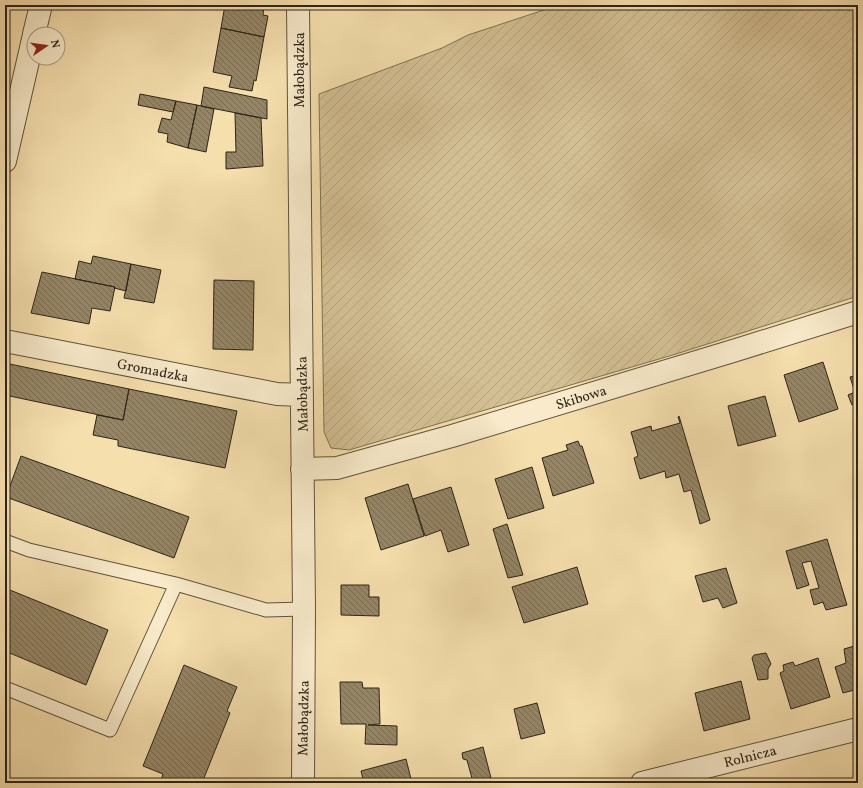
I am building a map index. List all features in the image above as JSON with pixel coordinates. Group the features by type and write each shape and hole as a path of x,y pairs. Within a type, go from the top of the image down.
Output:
{"street":[{"path":"36,26 41,5"},
{"name":"Małobądzka","path":"298,5 304,609 303,783"},
{"path":"5,161 27,66"},
{"name":"Skibowa","path":"302,470 337,468 444,438 858,312"},
{"name":"Gromadzka","path":"5,341 276,394 302,395"},
{"name":"Rolnicza","path":"642,783 858,729"}],"lane":[{"path":"5,541 29,550 176,584 266,610 304,609"},
{"path":"5,688 110,730 176,584"}],"shaded area":[{"path":"559,5 858,5 858,296 676,354 349,450 331,448 324,432 319,94 442,48 468,35"}],"building":[{"path":"225,5 264,5 263,15 268,16 264,37 221,28"},
{"path":"221,28 264,37 256,81 254,80 252,91 229,87 232,76 213,72"},
{"path":"204,87 267,100 267,119 201,106"},
{"path":"140,94 176,101 173,112 138,105"},
{"path":"176,101 197,105 188,148 167,142 168,134 158,132 162,118 171,120"},
{"path":"197,105 214,109 206,152 188,148"},
{"path":"235,113 261,118 263,166 226,169 226,152 236,152"},
{"path":"93,256 131,264 126,291 114,288 115,287 75,279 79,261 91,264"},
{"path":"131,264 161,270 154,303 124,298"},
{"path":"42,272 115,287 110,311 92,308 89,324 31,313"},
{"path":"214,280 254,281 253,350 213,349"},
{"path":"823,362 838,409 799,422 784,375"},
{"path":"5,363 129,389 123,420 5,395"},
{"path":"858,375 858,403 852,405 848,395 855,392 850,377"},
{"path":"129,389 237,411 225,468 118,446 118,440 93,435 97,415 123,420"},
{"path":"765,396 776,436 738,446 728,406"},
{"path":"679,416 710,520 700,524 691,490 684,492 679,474 666,478 665,471 640,479 634,458 638,456 631,432 651,426 652,431 680,423"},
{"path":"578,441 580,446 582,446 594,483 553,496 542,458 568,450 566,445"},
{"path":"21,456 189,517 174,558 6,497"},
{"path":"532,467 544,508 508,519 495,479"},
{"path":"408,484 424,536 381,550 365,498"},
{"path":"451,487 469,545 448,552 441,530 425,536 413,499"},
{"path":"507,524 523,575 508,578 493,529"},
{"path":"827,539 847,605 826,610 823,602 814,605 810,590 819,588 811,561 802,563 809,585 797,589 786,551"},
{"path":"577,567 588,604 524,623 512,587"},
{"path":"726,568 737,603 723,608 718,598 703,602 695,576"},
{"path":"341,585 369,585 369,597 379,597 379,616 341,615"},
{"path":"5,588 108,630 86,685 5,651"},
{"path":"858,645 858,689 843,693 835,667 846,663 844,649"},
{"path":"766,653 771,664 768,669 768,679 758,680 752,658 754,655"},
{"path":"818,658 830,697 791,709 780,673 784,671 783,665 793,662 795,666"},
{"path":"184,665 237,687 227,711 230,713 202,783 183,783 175,780 174,783 167,783 161,780 163,774 143,766"},
{"path":"741,681 750,719 704,731 695,693"},
{"path":"340,682 362,682 363,688 379,688 380,724 368,725 397,726 397,745 365,744 366,724 341,724"},
{"path":"537,703 545,733 521,739 514,709"},
{"path":"483,747 491,778 473,782 467,760 463,759 462,753"},
{"path":"406,759 412,783 364,783 361,771"}]}
